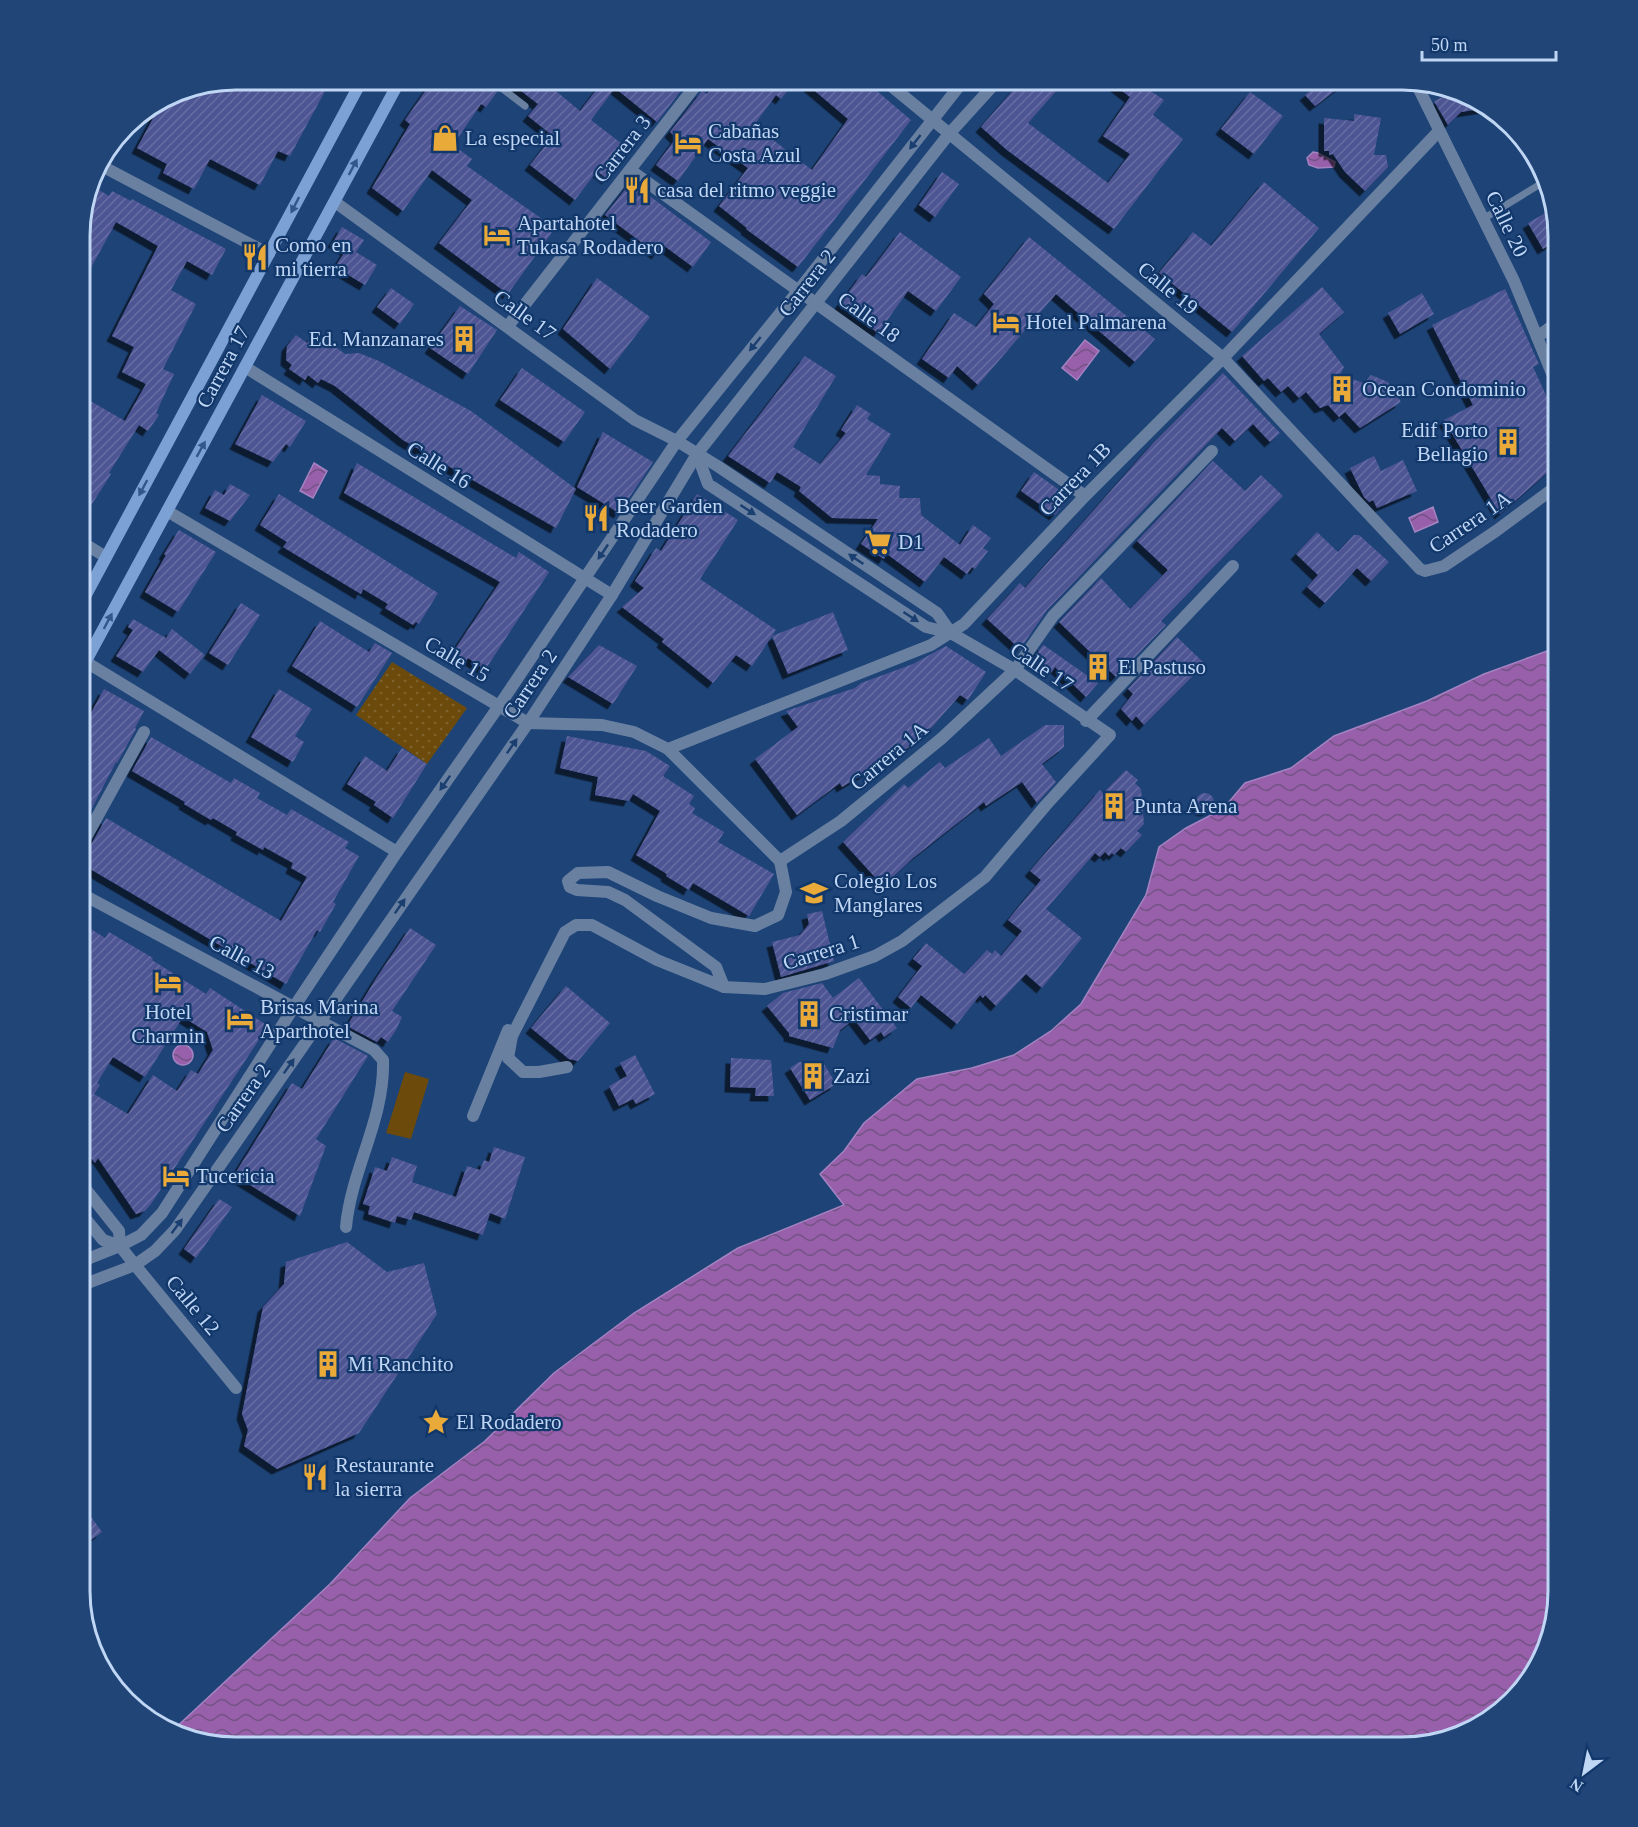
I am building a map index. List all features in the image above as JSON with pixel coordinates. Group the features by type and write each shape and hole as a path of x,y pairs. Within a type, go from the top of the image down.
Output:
{"main road":[{"name":"Carrera 17","path":"90,587 357,90"},
{"name":"Carrera 17","path":"90,654 395,90"}],"street":[{"name":"Carrera 3","path":"508,326 692,90"},
{"name":"Calle 19","path":"896,90 1223,358 1404,552"},
{"name":"Carrera 2","path":"90,1258 141,1235 162,1213 397,852 499,706 677,441 956,90"},
{"name":"Carrera 2","path":"90,1282 135,1264 156,1251 175,1230 528,723 612,595 698,454 949,134 989,90"},
{"name":"Calle 20","path":"1420,91 1514,281 1548,364"},
{"name":"Carrera 1B","path":"668,749 931,645 964,624 1085,496 1223,358 1439,131"},
{"path":"107,169 269,254"},
{"name":"Calle 18","path":"630,170 1085,496"},
{"name":"Calle 17","path":"335,202 635,420 698,454 937,613 951,633"},
{"path":"1537,338 1548,330"},
{"name":"Calle 16","path":"245,367 612,595"},
{"name":"Carrera 1A","path":"780,861 850,813 942,738 1015,670 1053,616 1212,451"},
{"name":"Calle 17","path":"698,454 708,484 926,627 951,633 1015,670 1086,721 1110,735"},
{"name":"Carrera 1A","path":"1404,552 1425,572 1434,570 1496,531 1548,492"},
{"name":"Calle 15","path":"167,511 528,723 602,725 634,732 668,749 780,861"},
{"path":"798,543 808,527"},
{"path":"90,547 106,557"},
{"path":"1086,721 1233,566"},
{"path":"90,671 397,852"},
{"path":"90,830 144,732"},
{"name":"Carrera 1","path":"538,983 565,932 576,925 592,925 657,960 724,987 765,989 825,974 875,956 902,941 985,877 1110,735"},
{"path":"724,987 716,967 625,900 608,892 578,890 570,887 568,881 578,873 608,872 657,896 711,918 755,926 778,915 786,892 780,861"},
{"name":"Calle 13","path":"90,898 374,1050 383,1060 384,1078 346,1227"},
{"path":"538,983 512,1036 508,1058 523,1072 539,1072 567,1067"},
{"path":"473,1116 505,1034 538,983"},
{"name":"Calle 12","path":"90,1195 119,1231 120,1246"},
{"name":"Calle 12","path":"90,1225 102,1240 120,1246 236,1388"}],"lane":[{"path":"504,90 525,106"},
{"path":"1483,219 1539,185"}],"shaded area":[{"path":"392,662 467,708 427,764 356,715"},
{"path":"405,1072 429,1079 411,1139 386,1133"}],"water":[{"path":"1313,152 1335,162 1334,167 1318,168 1309,165 1307,158"},
{"path":"1085,340 1099,351 1077,380 1062,368"},
{"path":"314,463 327,471 313,498 300,491"},
{"path":"1433,507 1438,522 1415,532 1409,518"},
{"path":"1548,651 1548,1601 1545,1620 1533,1656 1512,1687 1491,1707 1467,1722 1449,1729 1412,1737 226,1737 179,1725 330,1584 410,1498 485,1441 554,1373 634,1313 738,1248 844,1205 820,1174 844,1151 864,1123 917,1079 972,1068 1014,1055 1051,1031 1081,1004 1146,895 1159,847 1186,828 1223,809 1245,783 1291,768 1334,736 1427,701 1484,674"},
{"path":"183,1045 190,1048 193,1055 190,1062 183,1065 176,1062 173,1055 176,1048"}],"building":[{"path":"236,90 326,90 290,156 278,151 260,185 210,159 194,189 163,173 167,164 137,148 155,115 171,105 198,95"},
{"path":"426,90 494,90 497,92 486,107 481,104 453,145 472,159 467,166 555,228 508,294 439,243 472,200 432,170 403,211 372,188 410,124 405,120"},
{"path":"520,90 555,90 580,111 596,90 614,90 591,120 630,150 607,179 597,171 575,200 530,165 553,136 528,116 538,104"},
{"path":"617,90 681,90 657,122"},
{"path":"710,90 788,90 781,99 776,95 754,125 812,170 848,119 814,90 876,90 911,120 798,267 719,206 748,168 708,139 678,181 656,165 676,138 670,132 702,91 707,94"},
{"path":"1013,90 1057,90 1028,123 1108,183 1130,154 1103,136 1130,97 1121,90 1149,90 1164,100 1153,115 1183,139 1114,229 1007,150 981,127"},
{"path":"1311,90 1336,90 1315,106 1305,95"},
{"path":"1250,92 1283,116 1254,154 1221,129"},
{"path":"1444,96 1475,110 1461,112 1448,125 1434,101"},
{"path":"1354,114 1381,118 1374,155 1386,155 1388,167 1365,191 1345,172 1333,154 1329,155 1329,151 1324,151 1324,118 1354,121"},
{"path":"942,172 959,184 935,217 919,205"},
{"path":"631,182 711,242 693,267 663,245 657,254 605,215"},
{"path":"1264,182 1319,228 1232,332 1159,273 1193,232 1211,246"},
{"path":"98,189 109,196 112,191 131,201 132,199 226,249 212,275 187,261 171,290 196,304 163,369 174,374 156,413 159,415 148,431 139,425 90,507 90,401 125,421 146,384 122,372 134,347 112,336 158,246 116,222 90,270 90,226"},
{"path":"1546,213 1548,246 1543,249 1528,223"},
{"path":"342,227 364,240 356,252 377,265 365,285 335,267 346,250 333,242"},
{"path":"900,232 961,277 936,311 908,291 878,333 839,305 862,274 866,277"},
{"name":"Hotel Palmarena","path":"1029,237 1155,339 1135,362 1056,294 978,385 957,366 949,378 922,359 954,313 976,327 994,304 984,294"},
{"path":"597,278 650,317 610,369 563,329"},
{"path":"1322,287 1344,312 1319,334 1344,367 1340,375 1364,383 1371,375 1388,382 1401,402 1360,428 1345,412 1339,417 1328,405 1320,408 1306,392 1299,398 1288,386 1281,392 1268,378 1264,381 1242,356"},
{"path":"391,288 414,304 400,324 377,307"},
{"path":"1505,289 1539,364 1533,367 1548,399 1548,472 1500,514 1444,420 1473,405 1432,325"},
{"path":"1422,293 1434,314 1400,334 1388,313"},
{"name":"Ed. Manzanares","path":"460,306 497,330 468,374 430,348"},
{"path":"296,335 307,343 313,335 330,348 333,345 345,354 359,353 379,361 471,411 576,489 556,528 403,440 335,386 321,379 318,383 308,375 305,380 289,369 292,365 286,360 287,346"},
{"path":"805,356 836,376 793,447 820,464 846,433 841,430 857,405 871,414 867,419 891,434 866,475 880,476 880,484 900,486 899,498 920,498 921,515 960,545 973,525 991,538 983,548 988,551 975,569 972,567 967,574 944,557 925,582 887,554 884,559 861,544 878,519 832,518 799,491 801,487 777,472 770,483 728,456"},
{"path":"522,368 585,412 564,442 500,400"},
{"path":"1223,373 1280,433 1270,442 1253,424 1235,441 1222,428 1047,610 1020,649 987,619 1020,583 1025,588 1154,442"},
{"path":"262,395 306,421 290,447 286,444 273,462 235,444"},
{"path":"603,432 653,462 619,513 577,487"},
{"path":"1374,456 1381,471 1403,460 1417,491 1377,508 1373,500 1369,502 1364,497 1350,468"},
{"path":"1213,461 1245,491 1261,475 1283,496 1161,621 1166,625 1116,677 1059,622 1101,578 1130,609 1168,570 1137,541"},
{"path":"357,463 516,558 519,552 549,572 485,670 468,658 466,661 453,652 500,582 344,493"},
{"path":"1034,472 1069,497 1055,515 1021,491"},
{"path":"230,484 250,495 230,521 205,508 215,490 224,495"},
{"path":"279,494 438,593 419,624 416,622 413,625 385,608 388,604 363,589 361,594 283,547 287,542 260,525"},
{"path":"697,494 738,520 700,579 776,630 752,666 736,655 713,683 662,642 664,639 622,607 644,588 635,581 656,548 661,551"},
{"path":"179,530 216,552 178,612 145,592"},
{"path":"1317,532 1338,552 1354,535 1359,535 1389,562 1371,581 1357,568 1325,603 1307,587 1318,575 1296,554"},
{"path":"241,603 260,615 228,665 209,653"},
{"path":"833,612 848,650 788,674 772,636"},
{"path":"133,619 166,638 172,629 205,655 190,674 159,650 143,672 116,656 133,630 128,627"},
{"path":"320,621 369,652 375,643 392,653 357,707 292,666"},
{"path":"1177,637 1205,664 1144,725 1136,716 1132,721 1121,709 1133,694 1128,689"},
{"path":"599,645 637,666 613,704 568,677"},
{"path":"1043,645 1098,683 1086,697 1055,667 1051,673 1032,660"},
{"path":"946,646 986,672 968,700 960,695 933,726 911,746 842,787 840,783 797,815 755,759 798,727 786,711 855,688 861,683 913,664"},
{"path":"104,689 144,711 90,812 90,715"},
{"path":"279,689 312,709 295,736 304,742 293,762 251,737"},
{"path":"1045,725 1064,725 1064,747 1042,764 1056,782 1037,803 1022,782 986,806 984,802 913,858 883,886 843,842 904,784 908,788 940,762 945,768 989,738 1001,756"},
{"path":"567,736 646,751 670,766 663,776 694,796 689,804 695,808 692,813 724,832 718,842 774,874 749,916 693,883 689,890 636,855 660,811 633,794 629,801 595,795 598,777 560,768"},
{"path":"151,737 231,783 234,778 260,793 257,798 287,815 291,809 349,842 345,848 359,856 333,902 336,904 320,932 317,930 286,984 90,869 90,847 106,818 281,921 307,877 291,868 293,863 236,835 237,832 213,818 211,820 132,771"},
{"path":"402,748 427,764 393,818 374,805 376,802 347,784 365,756 387,771"},
{"path":"1126,770 1138,780 1135,783 1141,789 1144,824 1137,831 1142,835 1126,852 1121,848 1114,855 1112,853 1109,856 1105,852 1100,857 1095,853 1046,909 1082,938 1042,988 1026,974 996,1006 985,995 983,998 980,995 957,1024 921,995 911,1008 898,997 922,966 913,959 926,943 964,974 987,950 992,954 995,950 1001,956 1022,931 1008,920 1041,880 1030,871 1100,790 1103,793"},
{"path":"1201,793 1209,793 1214,798 1212,809 1201,811 1196,806 1196,798"},
{"path":"822,911 834,961 781,977 772,942 800,935 809,924 807,914"},
{"path":"90,928 105,938 109,932 206,994 210,988 268,1026 145,1211 136,1214 98,1158 95,1163 90,1157","holes":["183,1017 207,1032 213,1050 198,1074 191,1070 177,1091 153,1075 128,1114 94,1094 100,1085 97,1083 113,1057 145,1077"]},
{"path":"410,928 436,945 392,1011 402,1017 396,1030 388,1042 381,1037 377,1042 347,1026"},
{"name":"Cristimar","path":"859,978 897,1028 884,1037 881,1032 870,1040 854,1019 840,1030 833,1048 789,1036 767,1006 783,993 822,983 833,998"},
{"path":"566,986 610,1023 578,1061 569,1059 531,1028"},
{"path":"334,1038 368,1056 316,1139 326,1146 300,1216 234,1175 292,1083 302,1089"},
{"path":"635,1055 655,1094 636,1104 633,1099 619,1106 609,1086 627,1076 620,1063"},
{"path":"731,1058 771,1060 774,1096 755,1096 756,1088 730,1087"},
{"name":"Zazi","path":"799,1062 824,1064 836,1084 810,1100 790,1068"},
{"path":"494,1147 525,1157 505,1219 490,1213 483,1235 414,1212 411,1220 397,1216 395,1223 368,1214 370,1206 363,1204 375,1167 387,1171 392,1157 417,1166 412,1182 456,1197 467,1166 480,1170 484,1160 489,1162"},
{"path":"219,1199 232,1207 196,1258 184,1249"},
{"name":"Mi Ranchito","path":"347,1242 387,1272 424,1263 437,1314 359,1433 277,1469 244,1446 248,1430 242,1414 263,1307 284,1284 286,1262"},
{"path":"90,1515 102,1532 90,1541"}],"place":[{"name":"La especial","path":"445,138"},
{"name":"Cabañas Costa Azul","path":"688,143"},
{"name":"casa del ritmo veggie","path":"637,190"},
{"name":"Apartahotel Tukasa Rodadero","path":"497,235"},
{"name":"Como en mi tierra","path":"255,257"},
{"name":"Hotel Palmarena","path":"1006,322"},
{"name":"Ed. Manzanares","path":"464,339"},
{"name":"Ocean Condominio","path":"1342,389"},
{"name":"Edif Porto Bellagio","path":"1508,442"},
{"name":"Beer Garden Rodadero","path":"596,518"},
{"name":"D1","path":"878,542"},
{"name":"El Pastuso","path":"1098,667"},
{"name":"Punta Arena","path":"1114,806"},
{"name":"Colegio Los Manglares","path":"814,893"},
{"name":"Hotel Charmin","path":"168,982"},
{"name":"Cristimar","path":"809,1014"},
{"name":"Brisas Marina Aparthotel","path":"240,1019"},
{"name":"Zazi","path":"813,1076"},
{"name":"Tucericia","path":"176,1176"},
{"name":"Mi Ranchito","path":"328,1364"},
{"name":"El Rodadero","path":"436,1422"},
{"name":"Restaurante la sierra","path":"315,1477"}]}
